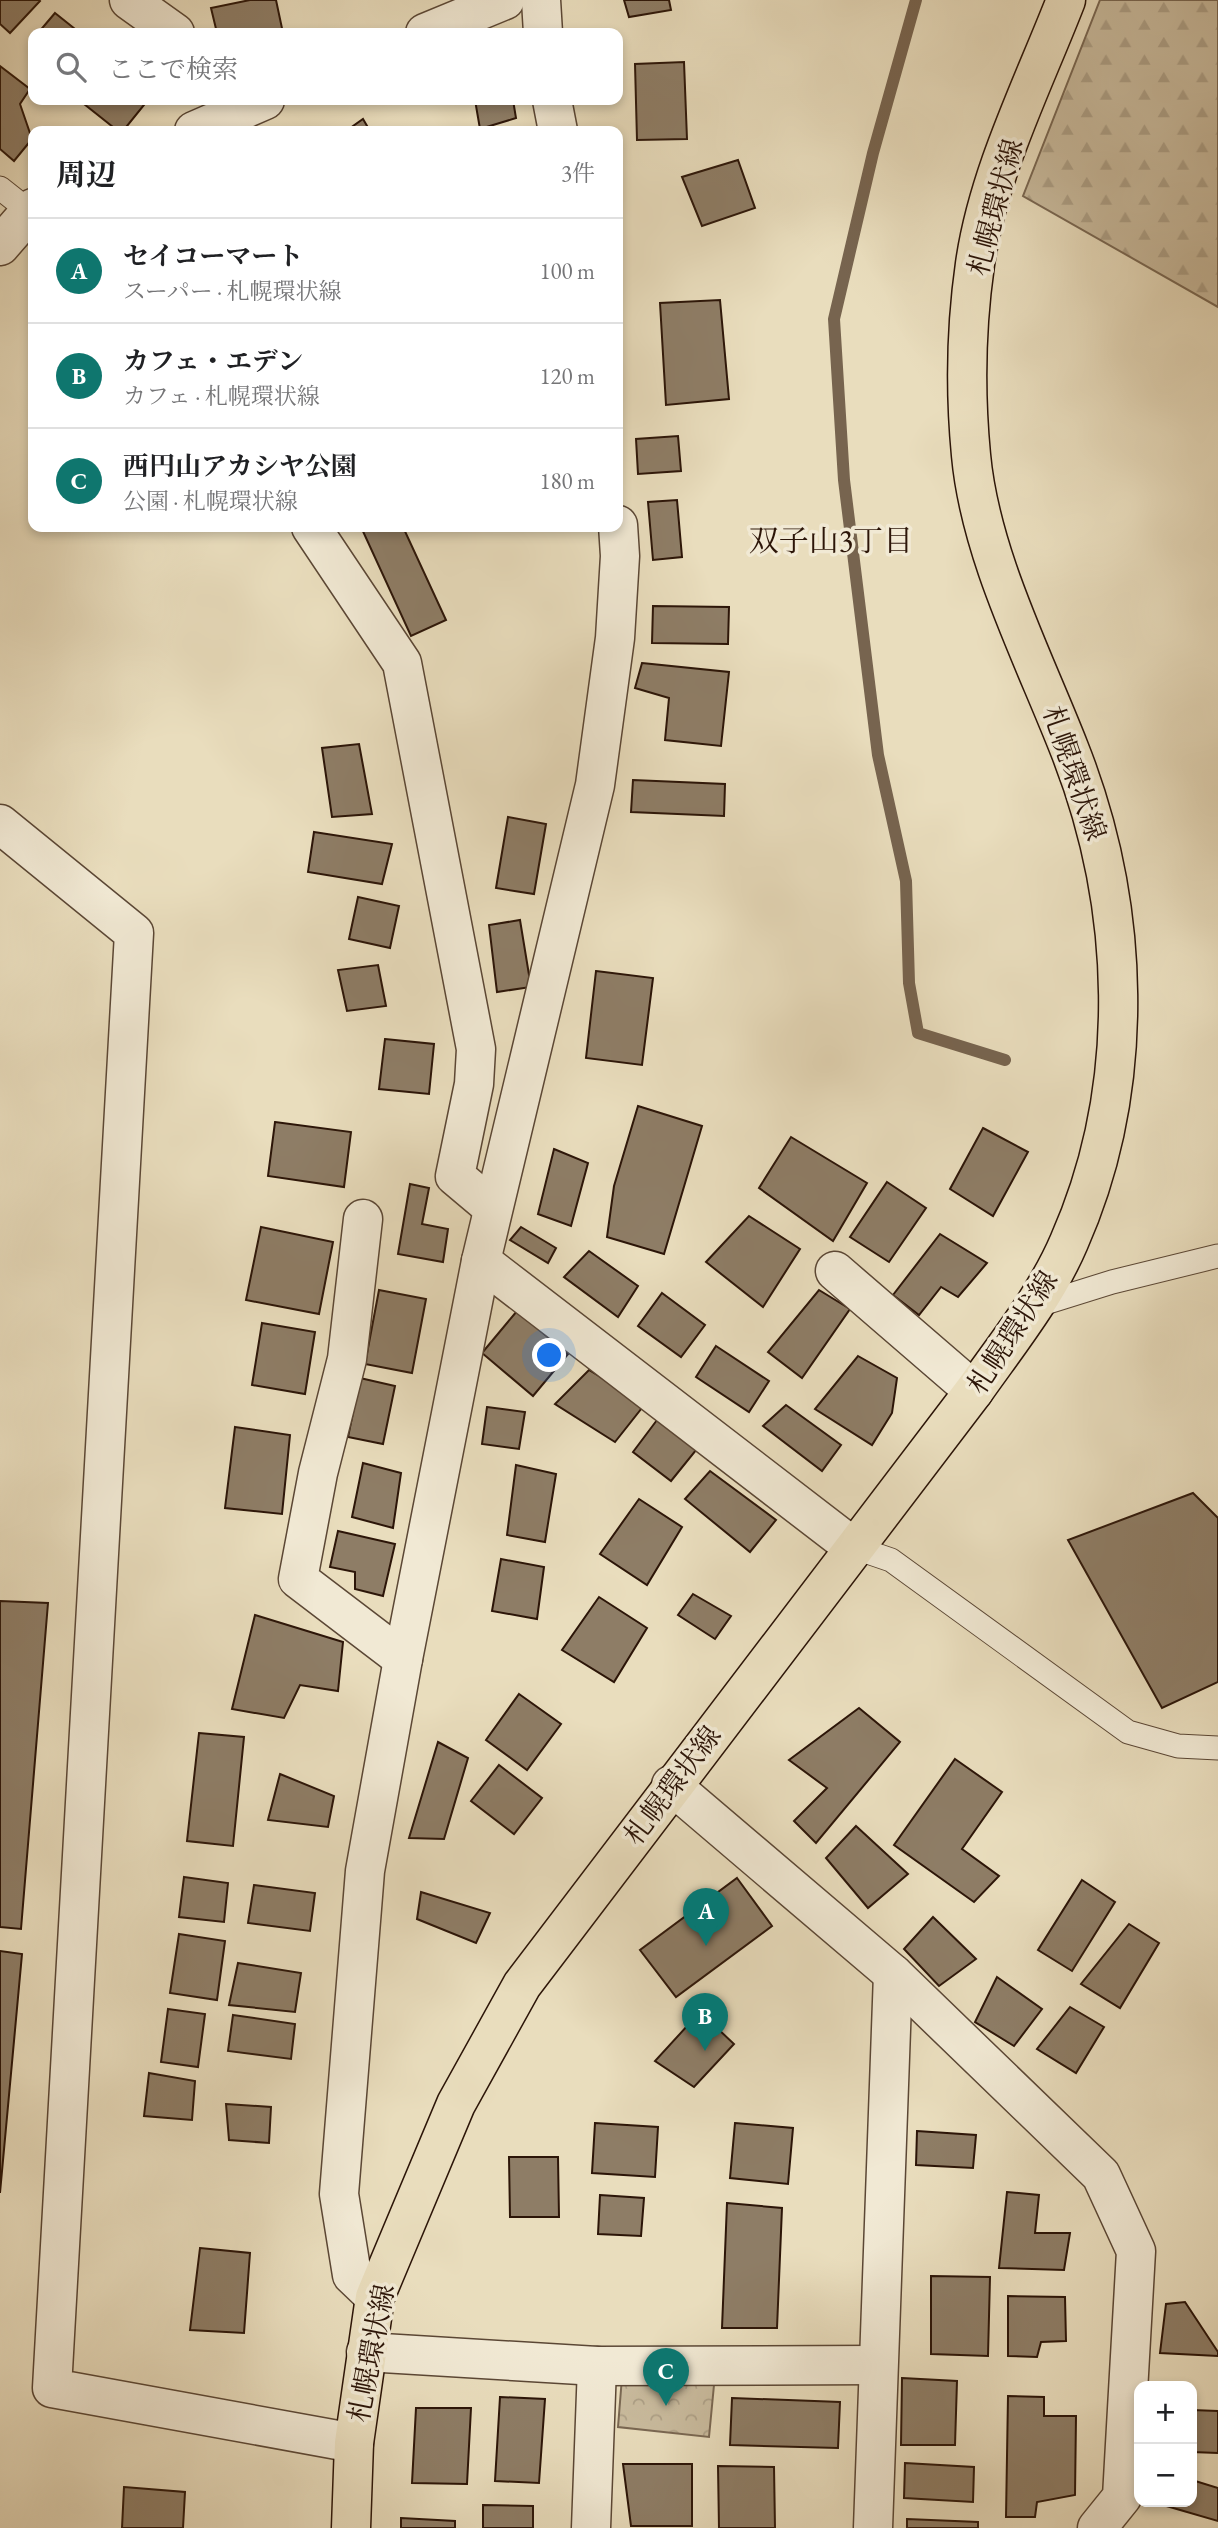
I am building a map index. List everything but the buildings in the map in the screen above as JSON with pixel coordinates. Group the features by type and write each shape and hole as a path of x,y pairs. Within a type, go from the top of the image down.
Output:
{"main road":[{"name":"札幌環状線","path":"351,2528 354,2443 375,2297 456,2104 522,1985 671,1785 974,1391 1032,1307 1068,1245 1100,1162 1114,1080 1119,988 1112,895 1091,802 990,549 971,458 967,362 975,262 997,176 1066,0"}],"street":[{"path":"129,0 168,28"},
{"path":"437,28 505,0"},
{"path":"541,0 544,28"},
{"path":"205,126 254,105"},
{"path":"553,105 557,126"},
{"path":"0,246 24,206"},
{"path":"314,532 402,663 476,1049 474,1084 455,1177 494,1208"},
{"path":"375,2297 352,2275 339,2194 365,1871 402,1659 481,1261 595,785 615,638 620,556 618,532"},
{"path":"0,824 134,933 52,2388 354,2443"},
{"path":"363,1219 347,1359 318,1473 298,1579 402,1659"},
{"path":"481,1261 853,1547"},
{"path":"835,1271 974,1391"},
{"path":"671,1785 893,1974 1101,2175 1136,2251 1122,2497 1097,2528"},
{"path":"873,2528 893,1974"},
{"path":"366,2352 597,2366 877,2365"},
{"path":"591,2528 597,2366"}],"lane":[{"path":"1032,1307 1112,1282 1218,1256"},
{"path":"853,1547 891,1560 1128,1732 1178,1746 1218,1748"}],"green space":[{"path":"1100,0 1218,0 1218,307 1023,196"},
{"path":"622,2377 714,2385 709,2437 618,2427"}],"waterway":[{"path":"916,0 873,153 834,319 844,480 878,755 906,881 909,983 918,1033 1005,1060"}],"place":[{"name":"セイコーマート","path":"706,1946"},
{"name":"カフェ・エデン","path":"705,2051"},
{"name":"西円山アカシヤ公園","path":"666,2406"}],"district":[{"name":"双子山3丁目","path":"831,540"}]}
